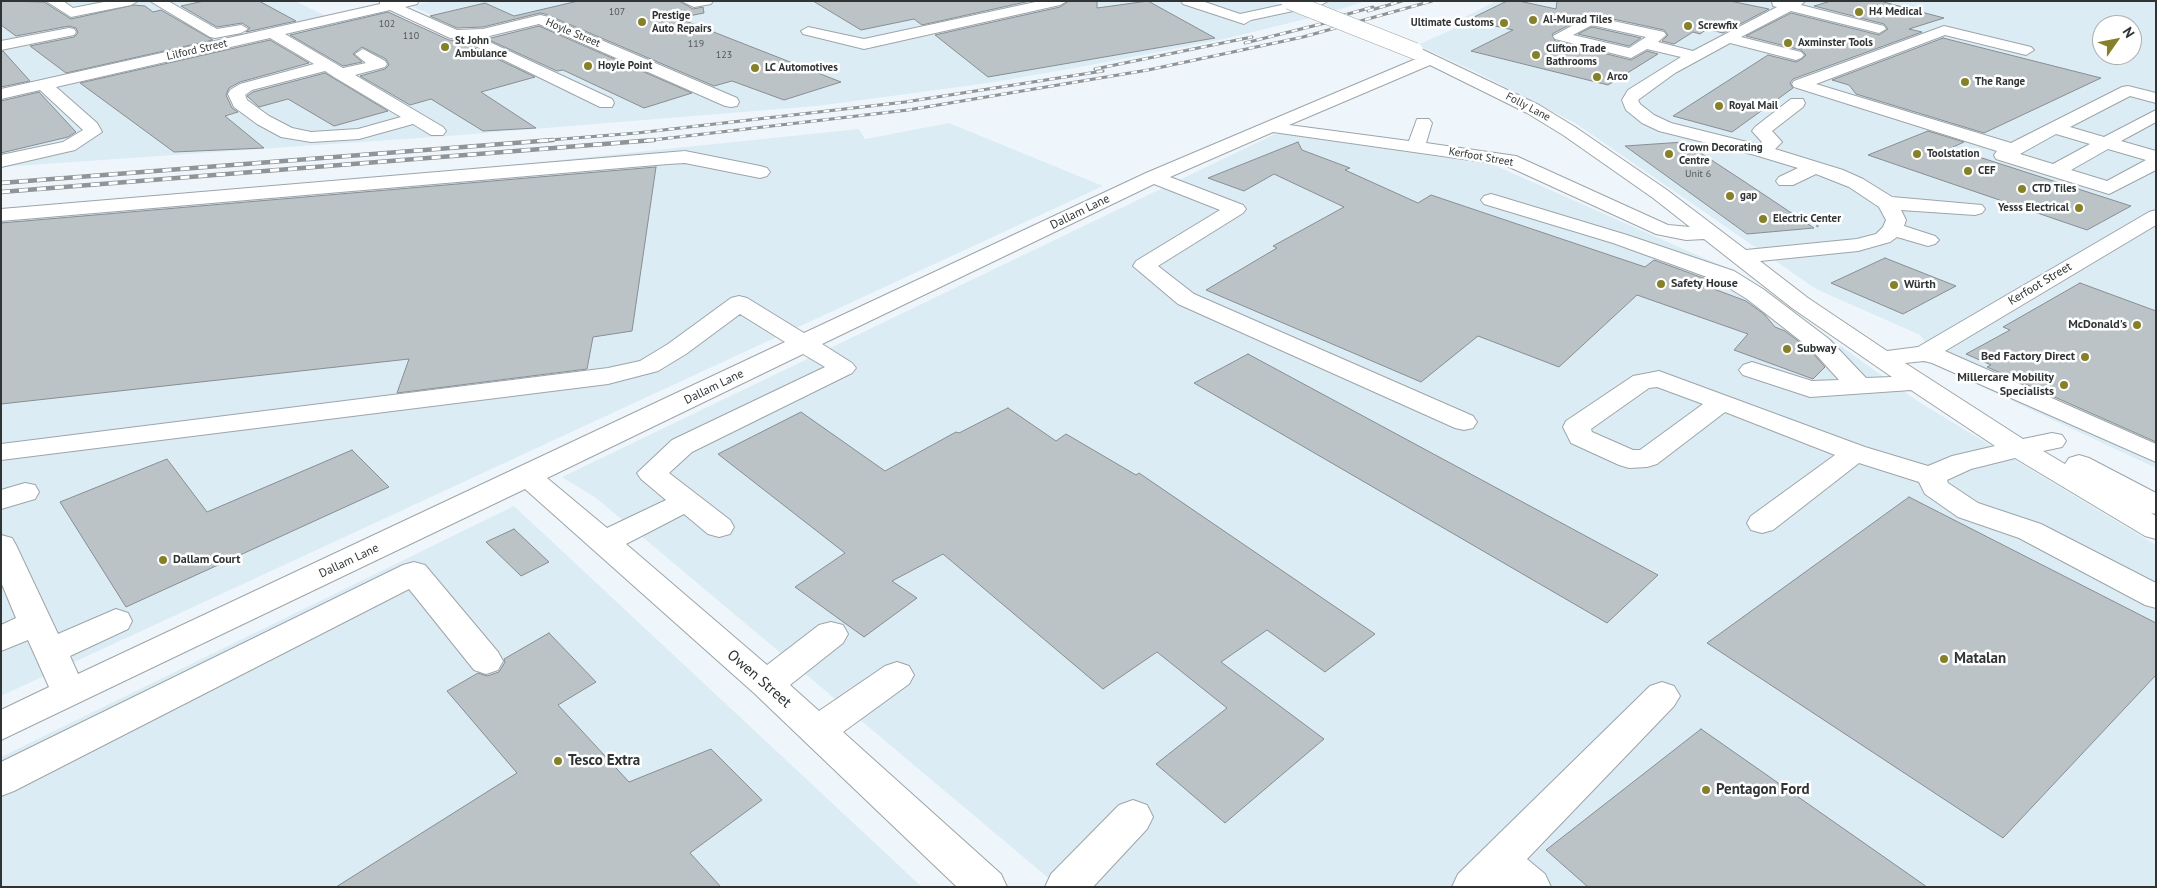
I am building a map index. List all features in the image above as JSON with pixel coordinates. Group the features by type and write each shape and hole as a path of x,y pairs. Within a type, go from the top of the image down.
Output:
{"street":[{"path":"53,1 71,13 131,1"},
{"path":"156,1 215,34 270,22 279,32 333,70 437,131"},
{"name":"Lilford Street","path":"1,94 51,79 279,32 387,3 412,1"},
{"path":"688,1 694,4 706,1"},
{"path":"808,31 864,44 1060,1"},
{"path":"1188,1 1243,19 1321,1"},
{"name":"Folly Lane","path":"1289,1 1424,55 1532,109 1569,131 1660,194 1741,257"},
{"path":"1770,1 1793,3 1878,29"},
{"name":"Hoyle Street","path":"387,3 450,34 464,35 540,19 731,102"},
{"path":"1793,3 1730,39 1695,56 1643,87 1630,100 1632,106 1648,119 1665,127 1762,151 1816,167 1856,183 1887,203 1975,209"},
{"path":"1645,44 1659,35 1590,20 1560,36 1631,53 1645,44 1695,56"},
{"path":"2014,150 1800,84 1944,30 2026,50"},
{"path":"1,46 70,32"},
{"path":"464,35 606,103"},
{"path":"1730,39 1796,55"},
{"path":"363,54 379,64 333,70 246,88 236,94 240,103 263,120 287,133 311,137 359,134 416,118"},
{"name":"Dallam Lane","path":"1,726 1152,177 1416,64 1424,55"},
{"path":"1,82 51,79 98,61"},
{"path":"1,161 69,146 93,132 91,127 51,79"},
{"path":"2156,98 2128,91 2003,155 2109,188 2156,162"},
{"path":"1762,151 1773,142 1761,131 1797,103"},
{"path":"2055,171 2156,115"},
{"path":"1416,147 1423,123"},
{"name":"Kerfoot Street","path":"1270,126 1504,159 1521,165 1626,214 1672,232 1708,232"},
{"path":"2054,128 2156,157"},
{"path":"1,215 668,158 685,158 760,172"},
{"path":"1521,165 1544,158"},
{"path":"1786,181 1816,167"},
{"path":"1152,177 1236,209 1144,266 1186,300 1464,422"},
{"path":"1491,200 1666,254 1726,276 1755,294 1820,344 1860,387"},
{"path":"1741,257 1858,245 1883,238 1893,229 1896,220 1887,203"},
{"path":"1582,227 1626,214"},
{"name":"Kerfoot Street","path":"1882,358 1925,353 2156,216"},
{"path":"1893,229 1928,240"},
{"path":"1741,257 1800,303 1925,385 2156,505"},
{"path":"1,452 608,376 649,366 677,349 739,303 806,343 843,368 682,446 652,473 719,527"},
{"path":"1925,353 2156,454"},
{"path":"1752,370 1810,389 1925,385 1989,415 2037,444 2156,528"},
{"path":"1722,402 1647,458 1629,459 1581,437 1576,427 1642,381 1659,379 1722,402 1855,453 1932,477"},
{"path":"1932,477 1944,469 1962,462 2037,444 2156,495"},
{"path":"1762,523 1855,453"},
{"name":"Owen Street","path":"528,476 766,684 986,887"},
{"path":"1932,477 1935,488 1968,510 2030,531 2156,597"},
{"path":"603,543 687,501"},
{"path":"1,545 70,693"},
{"path":"1,780 414,573 486,661"},
{"path":"1,639 43,637 116,621"},
{"path":"766,684 832,634"},
{"path":"818,731 897,675"},
{"path":"1530,887 1486,873 1662,696"},
{"path":"1066,887 1133,818"}],"shaded area":[{"path":"1,1 295,1 336,21 389,9 406,17 358,28 461,46 487,39 466,26 449,23 411,6 432,1 1272,1 1314,17 1220,40 1080,67 989,83 817,106 448,136 1,167 1,28 23,23"},
{"path":"1304,1 1366,1 1331,12"},
{"path":"1496,1 2156,1 2156,468 1946,370 1920,335 1816,289 1575,123 1478,73 1417,45 1467,23 1459,20"},
{"path":"949,123 1103,186 1,696 1,218 859,129 865,139"},
{"path":"1277,133 1494,165 1740,274 1919,402 2156,545 2156,887 1059,887 596,498 562,477"},
{"path":"514,506 922,887 1,887 1,757"}],"building":[{"path":"1,1 44,2 71,19 134,5 145,6 153,12 161,10 213,40 66,73 30,46 74,37 78,33 76,28 69,26 16,36 1,25"},
{"path":"204,1 259,1 296,21 246,32 250,28 242,23 217,27 181,6"},
{"path":"578,1 679,1 693,9 703,7 704,13 678,18 841,82 784,100 732,81 714,86 545,14 540,13 483,27 457,28 430,16 485,3 514,16"},
{"path":"813,1 1030,1 922,25 914,19 861,30"},
{"path":"1069,1 1097,1 1097,8 1148,1 1215,38 988,77 935,35 1060,7"},
{"path":"1507,1 1519,1 1556,9 1557,1 1730,1 1769,9 1723,33 1707,29 1700,34 1693,32 1674,44 1662,41 1668,35 1664,30 1590,14 1552,34 1555,41 1631,60 1647,51 1658,54 1608,85 1471,51 1513,30 1468,20"},
{"path":"1831,1 1880,1 1944,18 1909,29 1922,32 1793,79 1790,83 1793,88 1732,132 1673,116 1768,55 1796,62 1802,59 1806,55 1801,50 1746,36 1791,13 1879,35 1888,29 1884,24 1814,6"},
{"path":"388,12 449,40 460,41 535,77 481,92 536,128 483,131 431,99 410,105 360,76 385,69 389,65 386,59 362,47 353,54 362,62 343,66 290,35"},
{"name":"Hoyle Point","path":"539,26 692,93 644,108 563,70 557,71 487,39"},
{"path":"1592,27 1641,38 1629,46 1578,34"},
{"name":"The Range","path":"1943,38 2101,78 1984,133 1856,94 1849,85 1832,80"},
{"path":"270,40 309,63 240,82 229,88 226,95 232,108 238,112 225,116 264,148 174,152 80,83"},
{"path":"3,51 30,81 1,87 1,52"},
{"path":"325,73 388,111 334,126 288,99 259,107 247,96 253,92"},
{"path":"39,92 76,132 68,137 1,153 1,101"},
{"path":"1928,131 1964,142 1951,148 2131,206 2087,230 1868,155"},
{"path":"1298,142 1302,150 1350,168 1345,170 1418,203 1431,195 1645,267 1654,260 1717,283 1719,284 1714,289 1746,301 1764,314 1775,327 1785,331 1810,350 1825,367 1813,379 1734,350 1748,334 1637,295 1559,367 1478,336 1421,382 1206,290 1277,248 1273,246 1344,207 1274,174 1244,191 1208,178"},
{"path":"1684,142 1814,228 1747,234 1625,146"},
{"path":"656,167 632,331 593,337 587,369 397,393 409,359 1,404 1,223"},
{"name":"Würth","path":"1885,258 1956,286 1903,314 1831,283"},
{"path":"2080,283 2156,311 2156,442 1987,367 1991,365 1966,354 2010,330 2003,327"},
{"path":"1248,354 1658,575 1607,623 1194,383"},
{"path":"1008,408 1056,441 1066,434 1136,475 1139,473 1375,634 1325,672 1267,630 1221,662 1324,739 1225,823 1156,764 1227,708 1157,652 1103,689 943,554 892,581 917,598 864,637 795,587 845,553 718,454 801,412 885,471 956,432 959,433"},
{"name":"Dallam Court","path":"352,450 389,487 126,607 60,502 167,459 207,512"},
{"name":"Matalan","path":"1909,497 2156,623 2156,675 2003,838 1707,643"},
{"path":"514,529 549,562 521,576 486,542"},
{"name":"Tesco Extra","path":"549,633 596,682 558,705 629,782 711,749 762,800 690,853 721,887 336,887 517,773 447,691 478,673 487,676 499,672 505,662 504,659"},
{"name":"Pentagon Ford","path":"1701,729 1927,887 1588,887 1546,850"}],"railway":[{"path":"1368,11 1402,1"},
{"path":"649,140 908,110 1148,70 1303,37 1432,1"},
{"path":"1330,19 1373,7"},
{"path":"1245,43 1337,20"},
{"path":"1095,69 1252,37"},
{"path":"537,141 637,133 905,102 1103,71"},
{"path":"1,183 553,140"},
{"path":"1,192 649,140"},
{"path":"644,141 649,140"},
{"path":"649,140 654,140"}],"place":[{"name":"H4 Medical","path":"1859,12"},
{"name":"Al-Murad Tiles","path":"1533,20"},
{"name":"Prestige Auto Repairs","path":"642,22"},
{"name":"Ultimate Customs","path":"1504,23"},
{"name":"Screwfix","path":"1688,26"},
{"name":"Axminster Tools","path":"1788,43"},
{"name":"St John Ambulance","path":"445,47"},
{"name":"Clifton Trade Bathrooms","path":"1536,55"},
{"name":"Hoyle Point","path":"588,66"},
{"name":"LC Automotives","path":"755,68"},
{"name":"Arco","path":"1597,77"},
{"name":"The Range","path":"1965,82"},
{"name":"Royal Mail","path":"1719,106"},
{"name":"Crown Decorating Centre","path":"1669,154"},
{"name":"Toolstation","path":"1917,154"},
{"name":"CEF","path":"1968,171"},
{"name":"CTD Tiles","path":"2022,189"},
{"name":"gap","path":"1730,196"},
{"name":"Yesss Electrical","path":"2079,208"},
{"name":"Electric Center","path":"1763,219"},
{"name":"Safety House","path":"1661,284"},
{"name":"Würth","path":"1894,285"},
{"name":"McDonald's","path":"2137,325"},
{"name":"Subway","path":"1787,349"},
{"name":"Bed Factory Direct","path":"2085,357"},
{"name":"Millercare Mobility Specialists","path":"2064,385"},
{"name":"Dallam Court","path":"163,560"},
{"name":"Matalan","path":"1944,659"},
{"name":"Tesco Extra","path":"558,761"},
{"name":"Pentagon Ford","path":"1706,790"}]}
